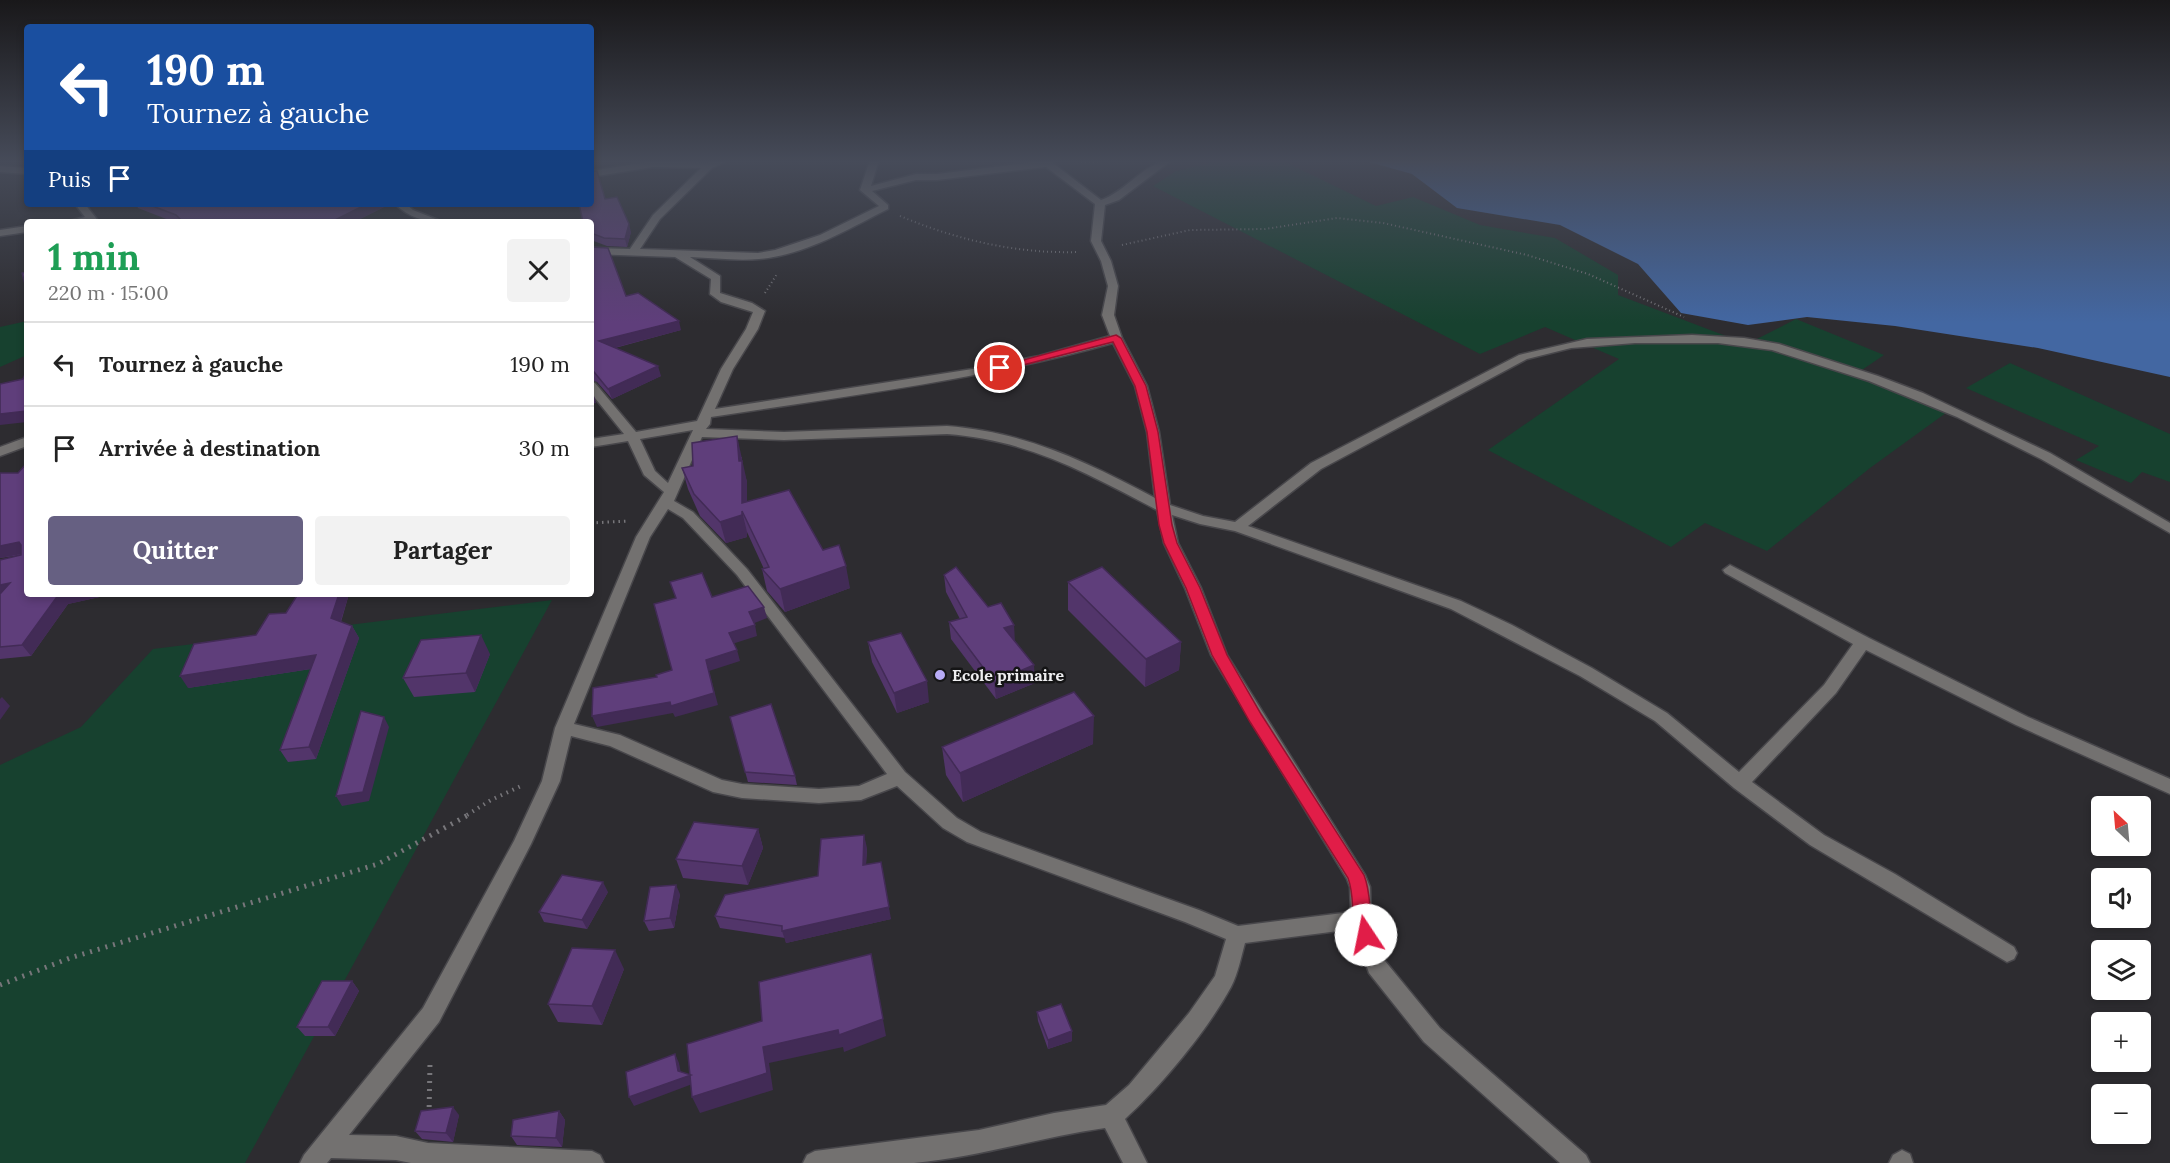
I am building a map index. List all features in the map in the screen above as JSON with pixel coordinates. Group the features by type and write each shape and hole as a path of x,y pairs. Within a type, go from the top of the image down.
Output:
{"street":[{"path":"633,252 659,214"},
{"path":"594,251 758,256 797,247 869,214"},
{"path":"1099,214 1096,241 1113,286 1108,315 1116,338 1141,386 1153,432 1171,543 1193,588 1219,655 1355,875 1360,887 1361,919 1376,966 1432,1035 1578,1163"},
{"path":"0,233 24,229"},
{"path":"319,1154 431,1015 522,844 551,781 564,728 643,537 668,496 704,424 727,369 752,329 759,311 752,305 721,299 716,294 716,278 678,254"},
{"path":"594,442 979,372 1041,359 1116,338"},
{"path":"1238,527 1316,466 1523,357 1556,346 1613,340 1691,339 1740,341 1768,345 1864,375 1950,407 2061,463 2170,529"},
{"path":"594,389 617,413 632,435 645,468 657,484 742,572 899,777 950,823 974,837 1192,916 1238,935 1361,919"},
{"path":"704,424 784,436 930,430 972,432 1011,440 1083,465 1164,508 1238,527 1456,605 1586,672 1661,717 1740,783 1817,840 1888,880 2007,953"},
{"path":"0,452 24,442"},
{"path":"1730,570 1863,642 2022,721 2170,787"},
{"path":"1740,783 1830,689 1863,642"},
{"path":"564,728 614,740 719,787 742,791 819,796 861,793 899,777"},
{"path":"815,1163 858,1160 979,1142 1054,1124 1111,1116 1137,1093 1197,1020 1224,980 1238,935"},
{"path":"1111,1116 1135,1163"},
{"path":"319,1154 396,1148 428,1159 592,1163"}],"path":[{"path":"900,214 923,226 969,240 1051,255 1101,251 1190,230 1265,229 1337,218 1383,223 1527,255 1588,274 1691,320"},
{"path":"759,311 769,284 797,247"},
{"path":"0,985 70,958 378,864 518,786 551,781"},
{"path":"428,1159 431,1015"}],"green space":[{"path":"1208,214 1454,214 1480,225 1555,238 1618,275 1618,295 1747,344 1796,319 1884,355 1853,376 1950,410 1870,468 1767,551 1705,523 1671,547 1488,450 1619,359 1545,327 1480,354"},
{"path":"24,322 24,356 0,367 0,327"},
{"path":"2010,363 2170,434 2170,482 2142,472 2131,483 2076,460 2099,446 1966,388"},
{"path":"552,600 245,1163 0,1163 0,765 81,727 153,649"}],"water":[{"path":"1495,214 2170,214 2170,377 2038,348 1895,326 1807,317 1748,325 1681,313 1638,264 1560,225"}],"building":[{"path":"174,214 346,214 337,219 180,219"},
{"path":"581,214 625,214 629,224 625,239 604,238 594,234 594,219 582,219"},
{"path":"594,247 608,248 626,296 638,293 679,321 599,341 658,366 608,389 594,372"},
{"path":"24,377 24,411 0,414 0,384 23,379"},
{"path":"737,436 739,461 742,461 742,503 789,490 823,550 839,545 846,566 780,589 762,569 769,567 742,511 742,515 720,522 694,494 682,468 693,466 692,443"},
{"path":"24,466 24,597 57,597 22,645 0,647 0,594 10,583 0,585 0,560 21,555 21,545 19,542 0,546 0,473 18,473"},
{"path":"956,567 988,607 1001,603 1014,625 1004,628 1034,665 994,682 949,622 967,617 944,575"},
{"path":"1102,567 1181,642 1146,659 1068,582"},
{"path":"702,573 712,597 748,586 764,607 749,612 755,625 729,633 737,650 706,660 714,693 671,706 670,702 592,716 593,688 657,677 656,675 672,670 654,604 676,598 670,582"},
{"path":"296,597 338,597 331,618 352,626 309,747 280,750 316,655 180,676 194,644 256,635 269,614 286,613"},
{"path":"901,633 927,681 894,693 868,642"},
{"path":"481,635 466,673 403,678 421,640"},
{"path":"1074,692 1094,716 960,773 942,747"},
{"path":"771,704 795,776 745,772 730,717"},
{"path":"361,711 384,717 363,792 336,796"},
{"path":"694,822 758,829 742,866 676,859"},
{"path":"864,835 863,865 881,862 889,907 782,931 782,926 715,916 725,895 818,876 821,839"},
{"path":"562,875 603,882 582,920 539,912"},
{"path":"676,885 670,918 644,921 650,887"},
{"path":"572,948 615,950 592,1006 548,1004"},
{"path":"871,954 883,1019 839,1035 838,1030 763,1047 767,1073 692,1097 687,1044 762,1021 759,982"},
{"path":"322,981 352,981 328,1027 297,1027"},
{"path":"1061,1004 1072,1031 1048,1040 1037,1012"},
{"path":"675,1054 678,1071 691,1075 629,1097 626,1072"},
{"path":"453,1107 446,1133 415,1131 421,1111"},
{"path":"559,1111 556,1138 511,1136 513,1120"}],"place":[{"name":"Ecole primaire","path":"940,675"}],"route":[{"path":"1000,368 1116,338 1141,386 1153,432 1166,525 1171,543 1193,588 1219,655 1355,875 1360,887 1361,919 1366,935"}]}
